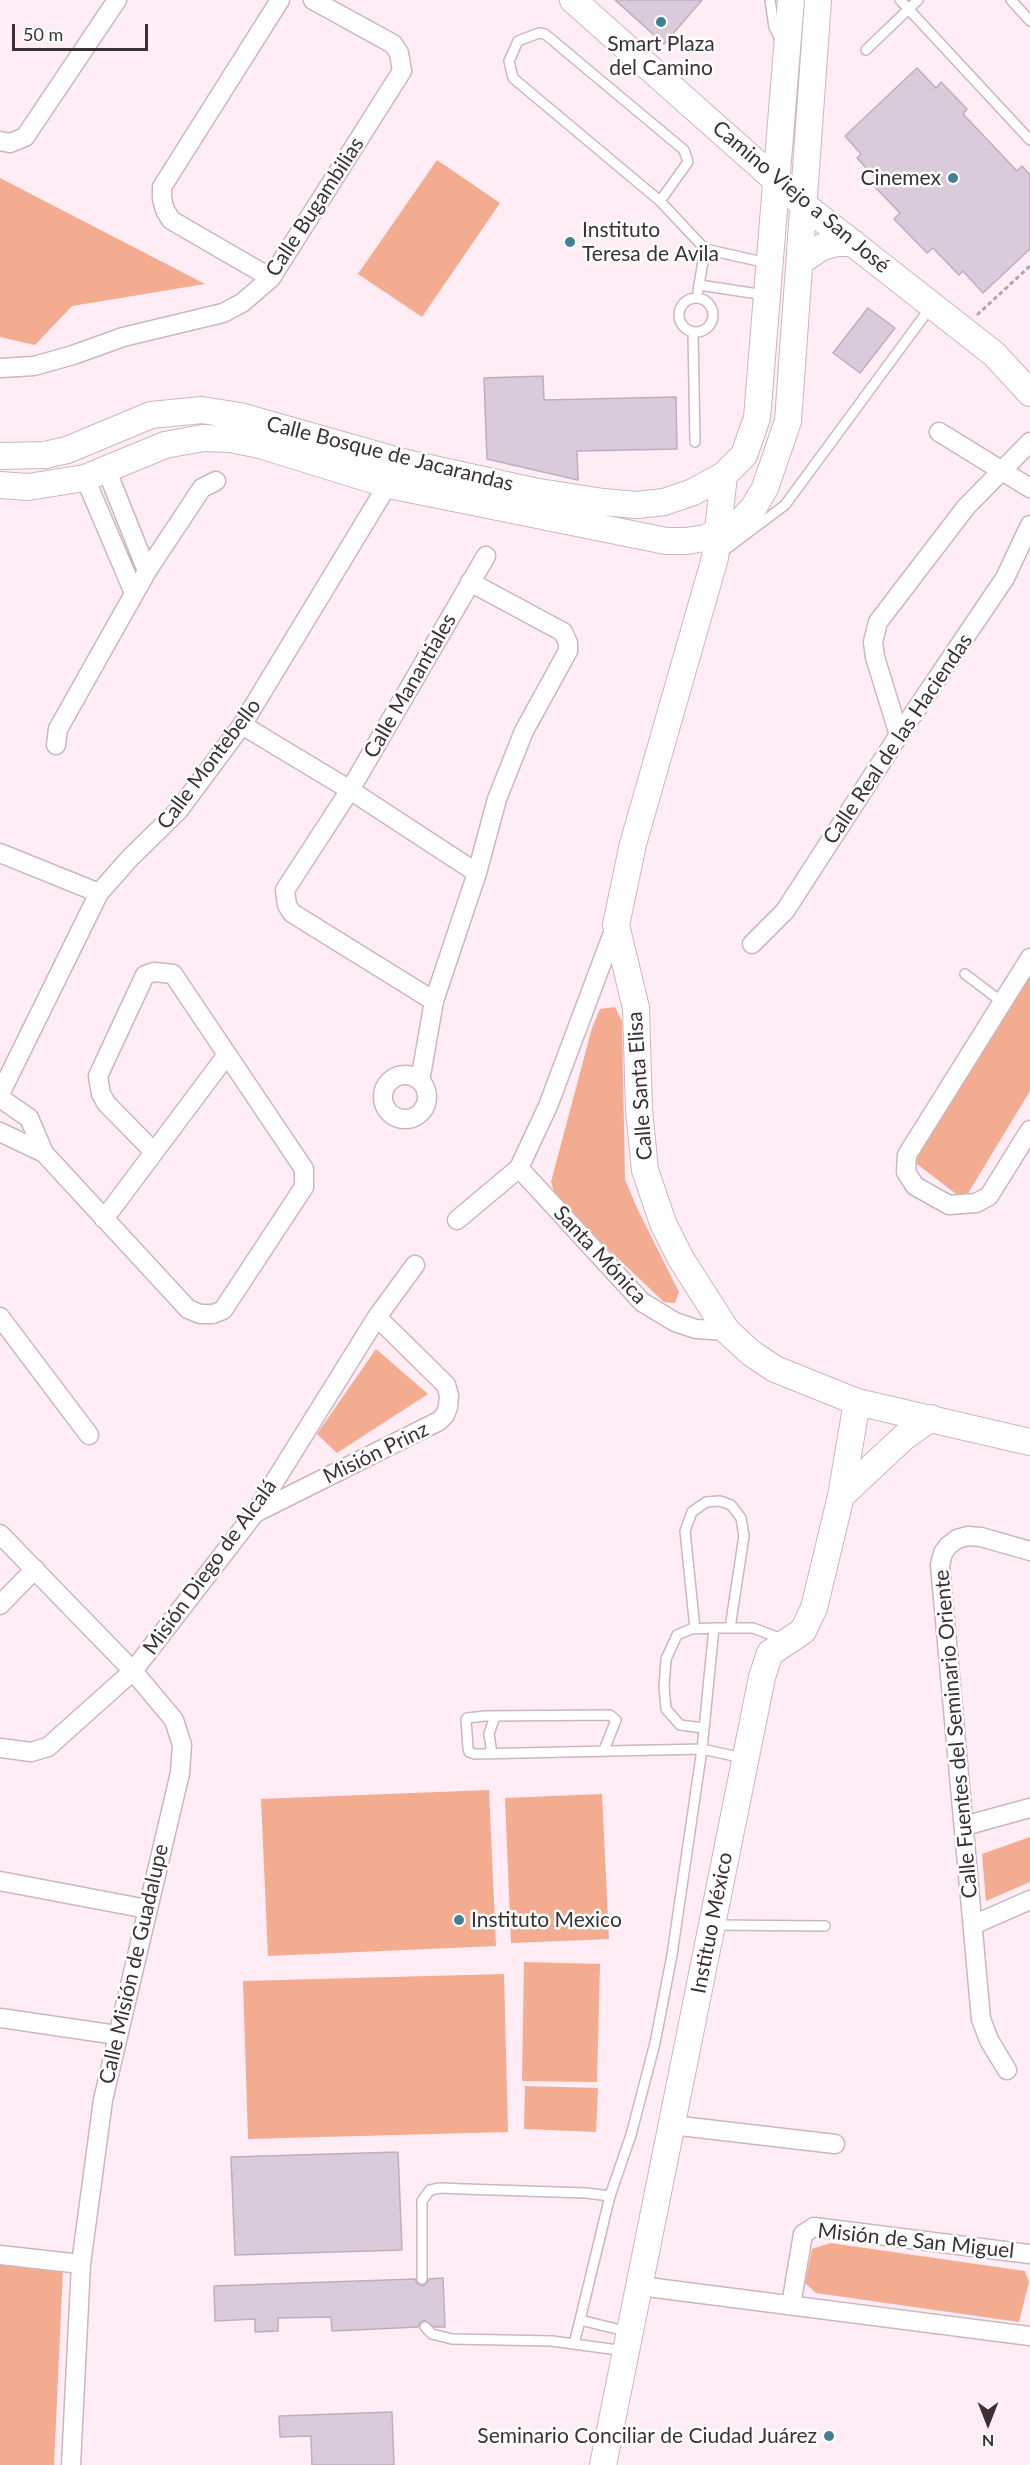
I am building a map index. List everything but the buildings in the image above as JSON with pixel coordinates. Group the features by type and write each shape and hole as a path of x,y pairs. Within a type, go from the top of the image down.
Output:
{"street":[{"path":"0,141 9,143 25,137 117,0"},
{"path":"271,278 171,220 165,210 162,187 280,0"},
{"name":"Calle Bugambilias","path":"1,373 73,355 123,337 223,312 242,303 271,278 402,71 399,53 393,44 313,0"},
{"name":"Camino Viejo a San José","path":"573,0 804,205 994,354 1030,393"},
{"name":"Calle Bosque de Jacarandas","path":"0,456 45,455 67,450 151,415 202,410 240,416 402,462 533,491 637,505 664,502 693,492 724,475 744,455 757,418 791,0"},
{"name":"Calle Bosque de Jacarandas","path":"0,485 28,487 96,475 165,445 203,438 230,439 260,445 388,485 666,541 686,541 719,532 742,520 754,507 765,488 778,456 788,421 818,0"},
{"path":"801,261 822,247 838,243 853,243"},
{"path":"939,432 1030,488"},
{"path":"899,735 875,657 873,642 878,622 966,507 1030,442"},
{"name":"Calle Montebello","path":"0,1096 99,893 178,810 242,725 402,462"},
{"path":"96,475 147,571"},
{"path":"96,475 134,593"},
{"path":"457,1220 519,1168 548,1106 616,925 633,844 715,558 724,475"},
{"path":"56,745 58,729 147,571 202,488 216,480"},
{"name":"Calle Real de las Haciendas","path":"753,944 785,911 899,735 1005,578 1030,525"},
{"name":"Calle Manantiales","path":"434,1000 292,913 287,905 285,890 350,790 486,556"},
{"path":"420,1081 434,1000 477,873 497,799 524,731 568,651 568,643 563,632 470,582"},
{"path":"242,725 350,790 477,873"},
{"path":"0,853 99,893"},
{"name":"Calle Santa Elisa","path":"616,925 636,1008 639,1110 645,1170 663,1223 681,1259 727,1331 775,1369 857,1402 1030,1442"},
{"path":"1030,958 907,1155 906,1172 915,1186 949,1205 976,1203 989,1196 1030,1130"},
{"path":"0,1096 29,1118 44,1153 188,1309 200,1314 213,1314 223,1310 304,1187 305,1179 300,1162 226,1056 173,974 154,972 145,975 98,1076 98,1084 106,1103 154,1152"},
{"path":"104,1219 226,1056"},
{"path":"0,1132 44,1153"},
{"name":"Santa Mónica","path":"519,1168 642,1302 675,1322 696,1329 727,1331"},
{"name":"Misión Diego de Alcalá","path":"0,1748 31,1752 48,1747 133,1671 255,1513 377,1317 416,1265"},
{"path":"0,1317 89,1435"},
{"name":"Misión Prinz","path":"255,1513 439,1421 444,1415 448,1407 449,1395 446,1385 377,1317"},
{"name":"Instituo México","path":"603,2465 766,1664 775,1649 790,1642 803,1631 814,1608 841,1496 857,1402"},
{"path":"841,1496 904,1437 931,1418"},
{"name":"Calle Fuentes del Seminario Oriente","path":"1007,2070 989,2040 981,2019 940,1566 943,1553 948,1546 968,1536 981,1537 1030,1551"},
{"name":"Calle Misión de Guadalupe","path":"3,1542 35,1569 133,1671 174,1720 182,1745 180,1773 103,2100 81,2264 71,2465"},
{"path":"0,1605 35,1569"},
{"path":"964,1826 1030,1808"},
{"path":"0,1881 147,1909"},
{"path":"973,1924 1030,1900"},
{"path":"0,2018 117,2035"},
{"path":"672,2125 836,2144"},
{"name":"Misión de San Miguel","path":"791,2305 802,2234 814,2227 1030,2254"},
{"path":"0,2255 81,2264"},
{"path":"640,2286 1030,2336"}],"lane":[{"path":"770,0 774,27 788,56"},
{"path":"900,0 1030,140"},
{"path":"866,50 918,0"},
{"path":"1011,0 1030,21"},
{"path":"660,201 688,162 684,150 545,34 539,33 518,41 509,62 513,78 660,201 705,249 770,264"},
{"path":"697,297 705,249"},
{"path":"699,285 767,295"},
{"path":"697,297 711,305 713,318 706,329 693,332 682,325 679,312 686,301 697,297"},
{"path":"715,558 785,505 932,305"},
{"path":"693,332 695,442"},
{"path":"965,975 1002,1002"},
{"path":"695,1629 685,1531 692,1512 706,1502 720,1501 731,1505 741,1518 744,1536 730,1628"},
{"path":"574,2344 610,2196 634,2123 654,2043 672,1955 702,1749 714,1628"},
{"path":"704,1728 680,1725 666,1709 664,1681 666,1659 677,1635 695,1629 753,1628 790,1642"},
{"path":"604,1750 616,1720 610,1715 495,1716 467,1718 466,1720 469,1752 492,1754 702,1749 745,1759"},
{"path":"492,1754 489,1734 495,1716"},
{"path":"712,1925 825,1926"},
{"path":"422,2279 422,2201 430,2190 474,2189 610,2196"},
{"path":"580,2320 628,2342"},
{"path":"425,2327 432,2334 452,2339 574,2344 628,2342"}],"path":[{"path":"962,329 1030,266"}],"shaded area":[{"path":"437,160 500,203 422,317 358,274"},
{"path":"0,178 205,284 72,306 35,345 0,337"},
{"path":"1030,969 1030,1091 964,1200 913,1161"},
{"path":"615,1007 622,1021 625,1179 679,1292 675,1303 664,1302 557,1201 551,1182 592,1028 600,1009"},
{"path":"376,1349 428,1394 337,1453 317,1434"},
{"path":"489,1790 496,1946 268,1956 261,1799"},
{"path":"602,1794 609,1939 511,1943 505,1798"},
{"path":"1030,1837 1030,1882 986,1901 982,1854"},
{"path":"524,1962 600,1964 597,2082 522,2081"},
{"path":"504,1974 508,2132 248,2139 243,1981"},
{"path":"525,2086 598,2088 596,2132 524,2129"},
{"path":"830,2243 1025,2271 1029,2282 1019,2322 816,2293 805,2283 812,2249"},
{"path":"0,2262 63,2269 54,2465 0,2465"}],"place":[{"name":"Smart Plaza del Camino","path":"661,22"},
{"name":"Cinemex","path":"953,178"},
{"name":"Instituto Teresa de Avila","path":"570,242"},
{"name":"Instituto Mexico","path":"459,1920"},
{"name":"Seminario Conciliar de Ciudad Juárez","path":"829,2436"}]}
